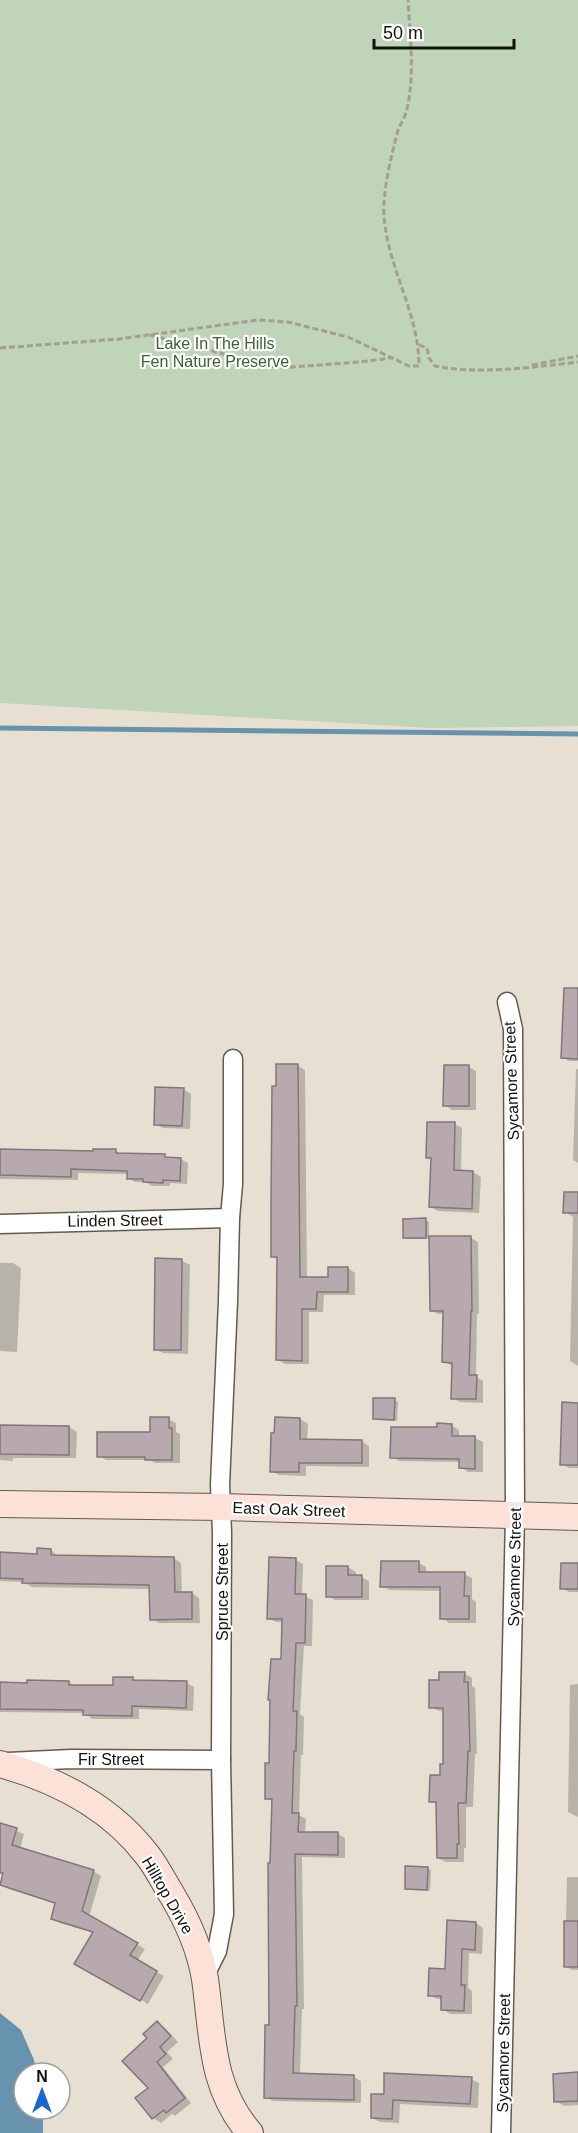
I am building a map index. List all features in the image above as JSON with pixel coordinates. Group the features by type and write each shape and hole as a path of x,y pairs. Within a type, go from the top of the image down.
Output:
{"street":[{"name":"Sycamore Street","path":"501,2133 515,1515 513,1029 507,1002"},
{"name":"Spruce Street","path":"204,1977 217,1951 224,1914 220,1485 233,1184 233,1059"},
{"name":"Linden Street","path":"0,1224 230,1218"},
{"name":"East Oak Street","path":"0,1504 221,1507 578,1517"},
{"name":"Fir Street","path":"0,1763 71,1759 221,1760"},
{"name":"Hilltop Drive","path":"0,1763 58,1784 98,1807 148,1856 182,1912 197,1948 204,1977 212,2045 218,2073 230,2107 250,2133"}],"path":[{"path":"0,348 119,339 258,320 288,322 348,337 409,366 419,366 419,345 410,309 399,285 389,251 384,217 384,202 394,148 411,88 408,0"},
{"path":"149,334 278,368 393,358"},
{"path":"419,345 427,348 429,358 435,366 448,369 516,369 578,363"},
{"path":"516,369 578,356"}],"green space":[{"name":"Lake In The Hills Fen Nature Preserve","path":"0,0 578,0 578,726 430,728 0,703"}],"water":[{"path":"0,2013 21,2030 34,2061 12,2061 12,2121 43,2121 43,2133 0,2133"}],"building":[{"path":"564,988 578,988 578,1059 561,1058"},
{"path":"276,1064 298,1064 300,1277 328,1277 328,1267 348,1267 348,1292 317,1292 316,1309 302,1309 302,1361 276,1360 277,1257 271,1257 271,1203 272,1086 276,1086"},
{"path":"444,1065 469,1065 469,1106 443,1106"},
{"path":"155,1087 184,1088 182,1126 154,1125"},
{"path":"427,1122 455,1122 454,1170 473,1171 472,1209 429,1207 431,1158 426,1158"},
{"path":"0,1149 93,1151 93,1149 116,1149 116,1153 165,1154 165,1157 181,1158 180,1181 143,1182 143,1179 127,1179 127,1171 71,1169 71,1177 0,1175"},
{"path":"564,1192 578,1192 578,1213 563,1213"},
{"path":"426,1218 426,1238 403,1238 403,1219"},
{"path":"429,1236 471,1236 472,1311 469,1375 477,1375 476,1399 451,1399 452,1363 442,1362 443,1311 430,1311"},
{"path":"155,1258 182,1259 181,1350 154,1350"},
{"path":"373,1398 395,1398 394,1420 373,1419"},
{"path":"562,1402 578,1403 578,1465 560,1465"},
{"path":"150,1417 169,1417 169,1428 172,1428 172,1460 145,1460 145,1457 97,1457 97,1432 150,1432"},
{"path":"275,1417 300,1418 300,1439 362,1440 362,1463 299,1463 299,1472 270,1472 271,1433 274,1433"},
{"path":"437,1423 452,1424 452,1436 475,1436 475,1469 459,1468 459,1459 390,1458 391,1427 437,1427"},
{"path":"0,1425 69,1426 69,1455 0,1454"},
{"path":"37,1548 51,1549 51,1555 174,1557 175,1592 192,1592 192,1619 150,1620 149,1585 22,1583 23,1579 0,1578 0,1552 37,1554"},
{"path":"269,1557 296,1558 295,1594 306,1594 305,1643 296,1643 293,1711 297,1711 292,1813 299,1813 298,1832 338,1832 338,1855 295,1854 297,2006 295,2006 293,2073 354,2075 354,2100 264,2098 265,2025 269,2025 268,1863 270,1863 272,1799 265,1799 265,1763 269,1763 270,1700 268,1700 271,1659 281,1659 282,1619 267,1619"},
{"path":"381,1561 419,1561 419,1572 465,1572 464,1596 469,1596 469,1619 440,1619 440,1587 380,1587"},
{"path":"561,1563 578,1563 578,1589 560,1589"},
{"path":"326,1566 348,1566 348,1575 362,1575 362,1597 326,1597"},
{"path":"439,1672 465,1672 464,1682 468,1682 470,1751 468,1751 466,1803 458,1803 457,1858 437,1858 436,1802 429,1802 430,1775 440,1775 440,1764 443,1764 443,1708 429,1708 429,1680 439,1680"},
{"path":"113,1677 133,1677 133,1680 187,1681 186,1708 132,1706 132,1716 83,1715 83,1710 0,1709 0,1682 69,1681 69,1685 113,1685"},
{"path":"0,1823 17,1828 12,1845 94,1870 82,1911 138,1943 130,1955 157,1971 140,2001 74,1964 93,1932 51,1919 55,1903 0,1885 3,1873 0,1873"},
{"path":"405,1866 428,1867 427,1890 405,1889"},
{"path":"447,1920 476,1922 475,1950 462,1949 461,1985 465,1985 464,2011 441,2010 441,1996 428,1996 429,1968 445,1969"},
{"path":"564,1921 578,1921 578,1967 564,1967"},
{"path":"157,2021 171,2036 160,2047 166,2054 157,2062 185,2098 166,2113 164,2110 152,2119 135,2098 148,2088 122,2061 147,2038 143,2034"},
{"path":"578,2072 578,2101 554,2102 553,2074"},
{"path":"384,2073 472,2077 470,2104 393,2100 392,2119 371,2118 371,2094 384,2094"}],"waterway":[{"path":"0,728 578,734"}]}
